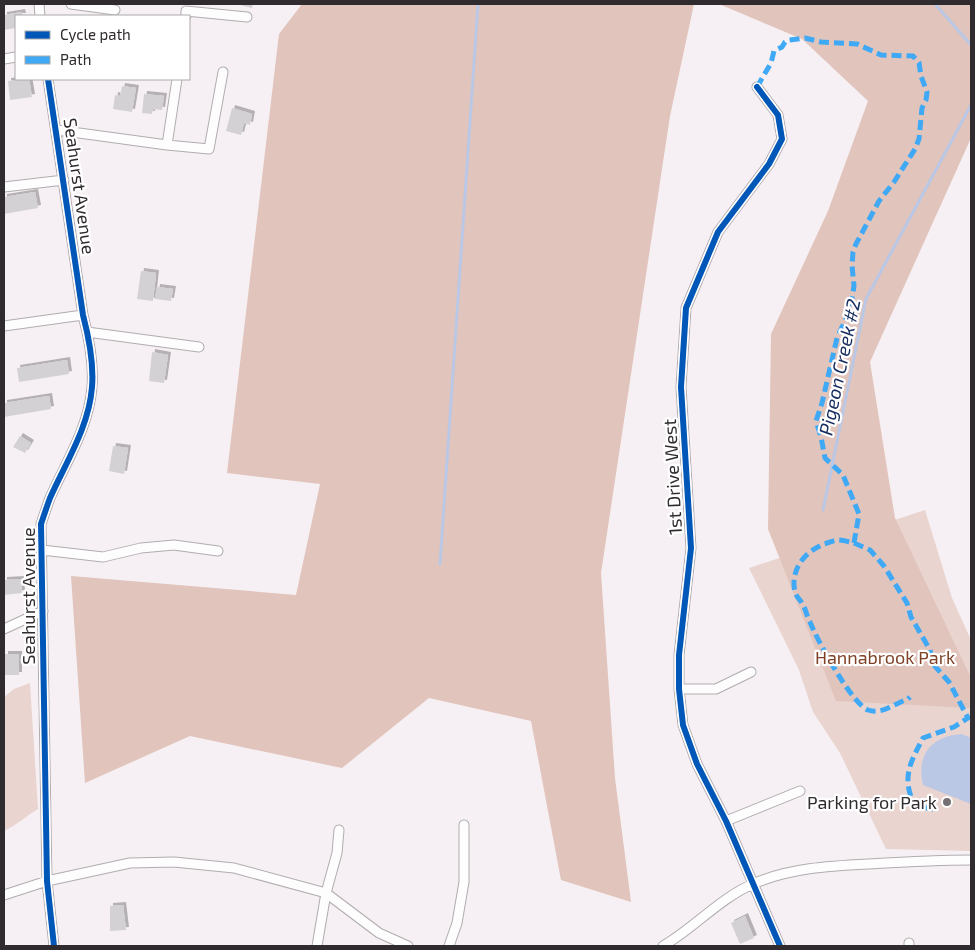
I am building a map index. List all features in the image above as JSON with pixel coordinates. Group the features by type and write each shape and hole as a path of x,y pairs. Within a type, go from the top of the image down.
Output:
{"street":[{"path":"71,4 115,10"},
{"path":"186,15 186,11 247,17"},
{"path":"57,130 209,149 222,72"},
{"name":"Seahurst Avenue","path":"48,80 83,315 91,346 92,387 85,422 50,498 41,524 47,881 54,946"},
{"path":"167,145 177,80"},
{"name":"1st Drive West","path":"757,87 778,115 782,139 769,164 718,232 686,308 681,387 691,548 679,655 679,688 683,726 694,756 726,822 780,946"},
{"path":"4,187 64,180"},
{"path":"4,326 83,315"},
{"path":"87,332 199,347"},
{"path":"42,550 103,557 141,548 174,545 218,551"},
{"path":"4,629 43,611"},
{"path":"679,688 716,690 751,672"},
{"path":"726,822 800,791"},
{"path":"449,946 457,923 464,882 464,825"},
{"path":"317,946 326,893 337,853 339,830"},
{"path":"663,946 713,909 753,884 792,872 833,866 971,860"},
{"path":"4,895 47,881 130,863 174,862 234,868 326,893 379,932 408,946"}],"green space":[{"path":"302,4 694,4 670,116 601,573 615,778 631,902 561,880 531,721 429,698 342,768 190,736 85,783 71,576 296,595 320,484 227,473 279,34"},
{"path":"719,4 971,4 971,138 870,362 895,518 971,678 971,708 836,701 768,529 771,334 828,211 868,101 802,39"},
{"name":"Hannabrook Park","path":"925,510 952,598 971,640 971,851 886,849 840,753 813,712 799,670 749,568"},
{"path":"30,683 38,809 4,831 4,697 14,689"}],"water":[{"path":"962,734 971,738 971,804 923,785 921,774 924,756 934,743"}],"building":[{"path":"236,4 253,4 252,8"},
{"path":"22,12 23,15 15,15 15,28 4,30 4,15"},
{"path":"29,80 32,97 10,100 8,81"},
{"path":"122,86 136,88 132,112 113,109 115,95 120,96"},
{"path":"144,94 164,96 162,110 153,109 152,114 142,113"},
{"path":"232,108 252,114 250,125 244,123 241,135 226,131"},
{"path":"35,192 38,208 4,214 4,197"},
{"path":"141,271 156,273 153,301 137,299"},
{"path":"157,287 173,289 171,301 155,299"},
{"path":"152,352 168,355 164,383 149,381"},
{"path":"67,360 69,374 19,382 17,368"},
{"path":"49,396 51,409 4,417 4,403"},
{"path":"20,436 31,443 25,453 13,447"},
{"path":"113,446 128,448 124,474 109,471"},
{"path":"21,579 22,593 4,595 4,580"},
{"path":"5,654 19,654 19,675 5,675"},
{"path":"123,905 126,930 110,931 110,906"},
{"path":"745,916 754,938 740,944 731,923"}],"waterway":[{"path":"440,564 478,4"},
{"name":"Pigeon Creek #2","path":"935,4 971,45"},
{"name":"Pigeon Creek #2","path":"823,510 866,299 971,105"}],"marked path":[{"path":"757,87 771,63 774,51 782,47 789,40 805,38 821,42 857,44 881,55 913,56 919,63 921,76 927,92 922,108 919,139 915,149 894,182 879,201 853,252 854,286 850,310 837,338 816,421 825,458 843,475 859,514 854,543 836,540 817,547 800,563 794,584 796,594 827,656 844,684 861,705 868,710 879,711 910,697"},
{"path":"854,543 870,550 884,566 907,603 911,617 930,650 933,664 949,682 968,718 954,727 923,738 914,755 908,779 911,796 915,806 933,809"}],"cycle path":[{"path":"48,80 92,369 90,402 82,430 50,498 41,524 47,881 54,946"},
{"path":"757,87 778,115 782,139 769,164 718,232 686,308 681,387 691,548 679,655 679,689 683,725 697,764 726,821 780,946"}],"place":[{"name":"Parking for Park","path":"947,802"}]}
